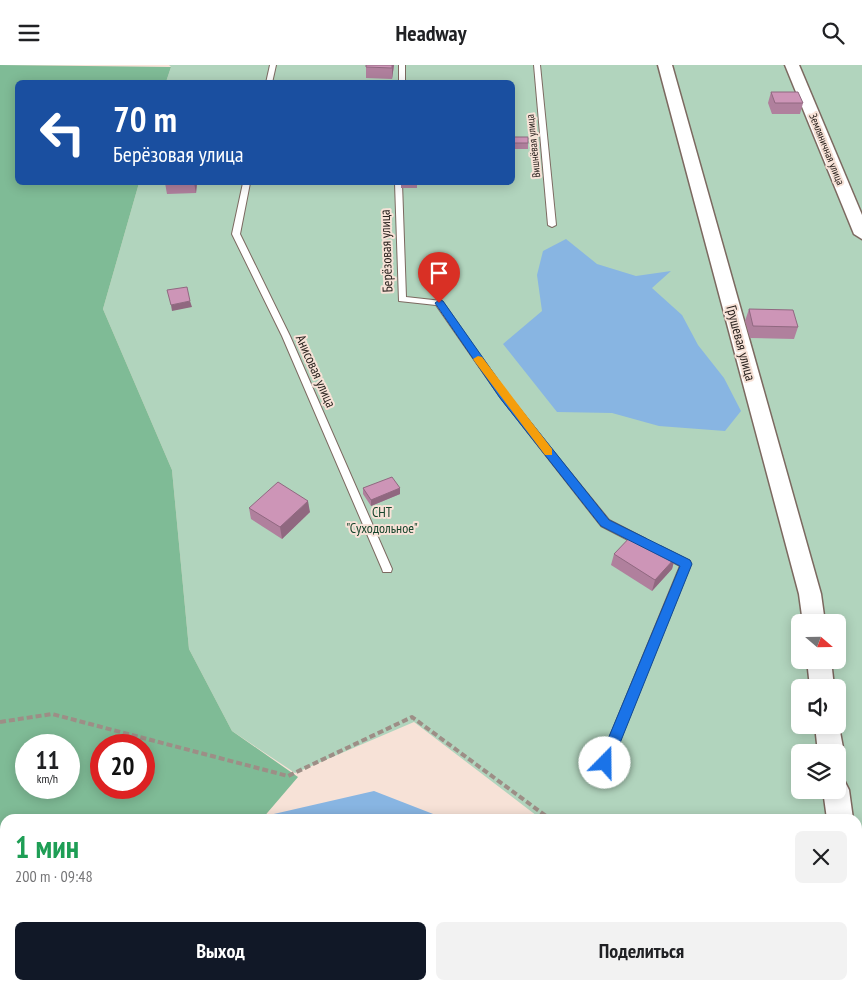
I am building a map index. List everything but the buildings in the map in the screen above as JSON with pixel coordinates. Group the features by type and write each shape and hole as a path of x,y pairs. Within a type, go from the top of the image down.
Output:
{"street":[{"name":"Грушевая улица","path":"665,65 810,594 813,614"},
{"name":"Земляничная улица","path":"792,65 862,234"},
{"path":"837,799 839,814"}],"lane":[{"path":"270,80 273,65"},
{"path":"402,65 402,80"},
{"name":"Вишнёвая улица","path":"537,65 552,225"},
{"name":"Анисовая улица","path":"246,185 236,234 286,336 387,569"},
{"name":"Берёзовая улица","path":"398,185 402,299 439,303 503,395 605,523 686,564 605,763"}],"path":[{"path":"0,722 52,714 288,776 412,717 543,814"}],"green space":[{"path":"0,65 171,67 167,80 15,80 15,185 138,185 103,309 172,470 189,649 232,731 298,777 266,814 0,814"},
{"name":"СНТ \"Суходольное\"","path":"169,65 862,65 862,814 534,814 414,722 295,773 232,731 189,649 172,470 103,309 138,185 515,185 515,80 167,80 171,67"}],"water":[{"path":"566,239 597,264 636,276 671,271 652,288 682,315 698,345 724,378 741,411 725,431 659,426 612,413 557,412 503,344 542,311 537,275 543,251"},
{"path":"374,791 433,814 274,814"}],"slow traffic":[{"path":"478,359 503,395 549,452"}],"route":[{"path":"439,303 503,395 605,523 686,564 605,763"}]}
